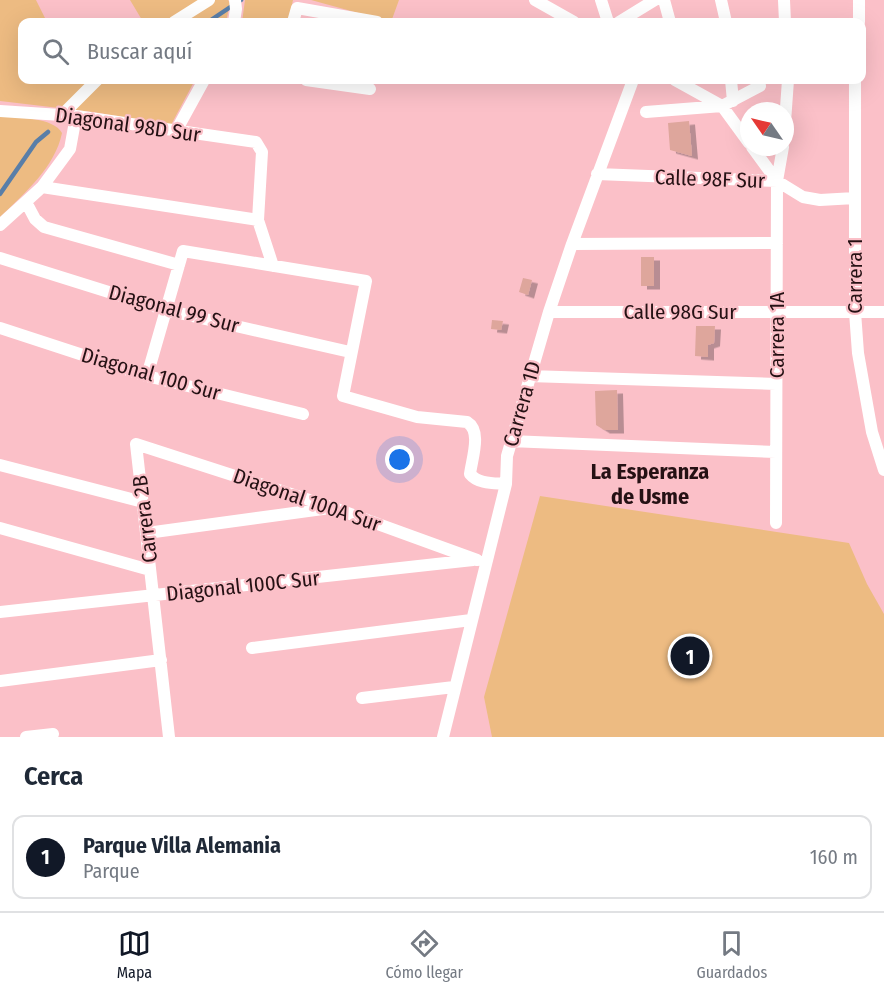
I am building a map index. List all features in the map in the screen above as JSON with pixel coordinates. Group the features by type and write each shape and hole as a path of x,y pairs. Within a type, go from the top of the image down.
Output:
{"street":[{"path":"180,18 209,0"},
{"path":"535,0 567,18"},
{"path":"601,0 607,18"},
{"path":"626,18 655,0"},
{"path":"664,0 669,18"},
{"path":"721,0 725,18"},
{"path":"784,0 785,18"},
{"path":"859,0 860,18"},
{"path":"294,18 297,9 352,18"},
{"path":"62,115 93,84"},
{"path":"176,130 202,84"},
{"path":"338,84 370,88"},
{"name":"Carrera 1D","path":"443,737 471,620 482,559 507,484 507,456 510,441 572,244 631,84"},
{"path":"689,84 727,103 740,127"},
{"path":"727,103 730,84"},
{"path":"787,102 789,84"},
{"name":"Carrera 1","path":"855,84 855,312 858,353 872,432 884,470"},
{"path":"646,112 727,103 760,86"},
{"name":"Diagonal 98D Sur","path":"0,112 76,116 256,142 262,152 258,220"},
{"path":"0,225 42,187 70,149 76,116"},
{"path":"759,156 777,181"},
{"name":"Carrera 1A","path":"776,523 777,181 781,156"},
{"name":"Calle 98F Sur","path":"597,174 777,181 803,196 820,200 855,198"},
{"path":"42,187 258,220 273,266"},
{"path":"26,202 35,219 44,227 179,265"},
{"path":"572,244 777,243"},
{"path":"147,376 183,251 366,281 343,396 417,417 467,422 476,432 470,474 474,479 480,481 507,484"},
{"name":"Diagonal 99 Sur","path":"0,258 166,310 350,352"},
{"name":"Calle 98G Sur","path":"549,312 884,312"},
{"name":"Diagonal 100 Sur","path":"0,328 147,376 303,414"},
{"path":"529,376 776,384"},
{"path":"510,441 776,452"},
{"name":"Carrera 2B","path":"136,444 170,737"},
{"name":"Diagonal 100A Sur","path":"136,444 482,559"},
{"path":"0,465 143,502"},
{"path":"147,533 334,508"},
{"path":"0,528 150,570"},
{"name":"Diagonal 100C Sur","path":"0,612 482,559"},
{"path":"252,648 471,620"},
{"path":"0,681 161,660"},
{"path":"362,698 454,687"},
{"path":"26,737 53,734"}],"shaded area":[{"path":"0,0 36,0 45,18 18,18 18,84 193,84 171,125 93,112 0,101"},
{"path":"130,0 228,0 230,3 227,18 141,18"},
{"path":"245,0 293,0 289,18 243,18"},
{"path":"311,0 399,0 392,18 376,18"},
{"path":"0,116 43,121 58,128 62,133 53,157 38,179 0,217"},
{"path":"540,496 849,543 867,584 884,614 884,737 492,737 484,697"}],"building":[{"path":"689,121 692,156 670,150 668,123"},
{"path":"641,257 654,257 654,286 641,286"},
{"path":"523,278 532,280 528,295 519,292"},
{"path":"492,320 503,321 501,330 491,329"},
{"path":"696,326 715,326 714,343 708,345 708,357 695,356"},
{"path":"617,390 618,430 604,430 596,425 595,391"}],"waterway":[{"path":"214,18 241,0"},
{"path":"0,194 36,142 48,132"}],"place":[{"name":"Parque Villa Alemania","path":"690,656"}],"district":[{"name":"La Esperanza de Usme","path":"650,484"}]}
